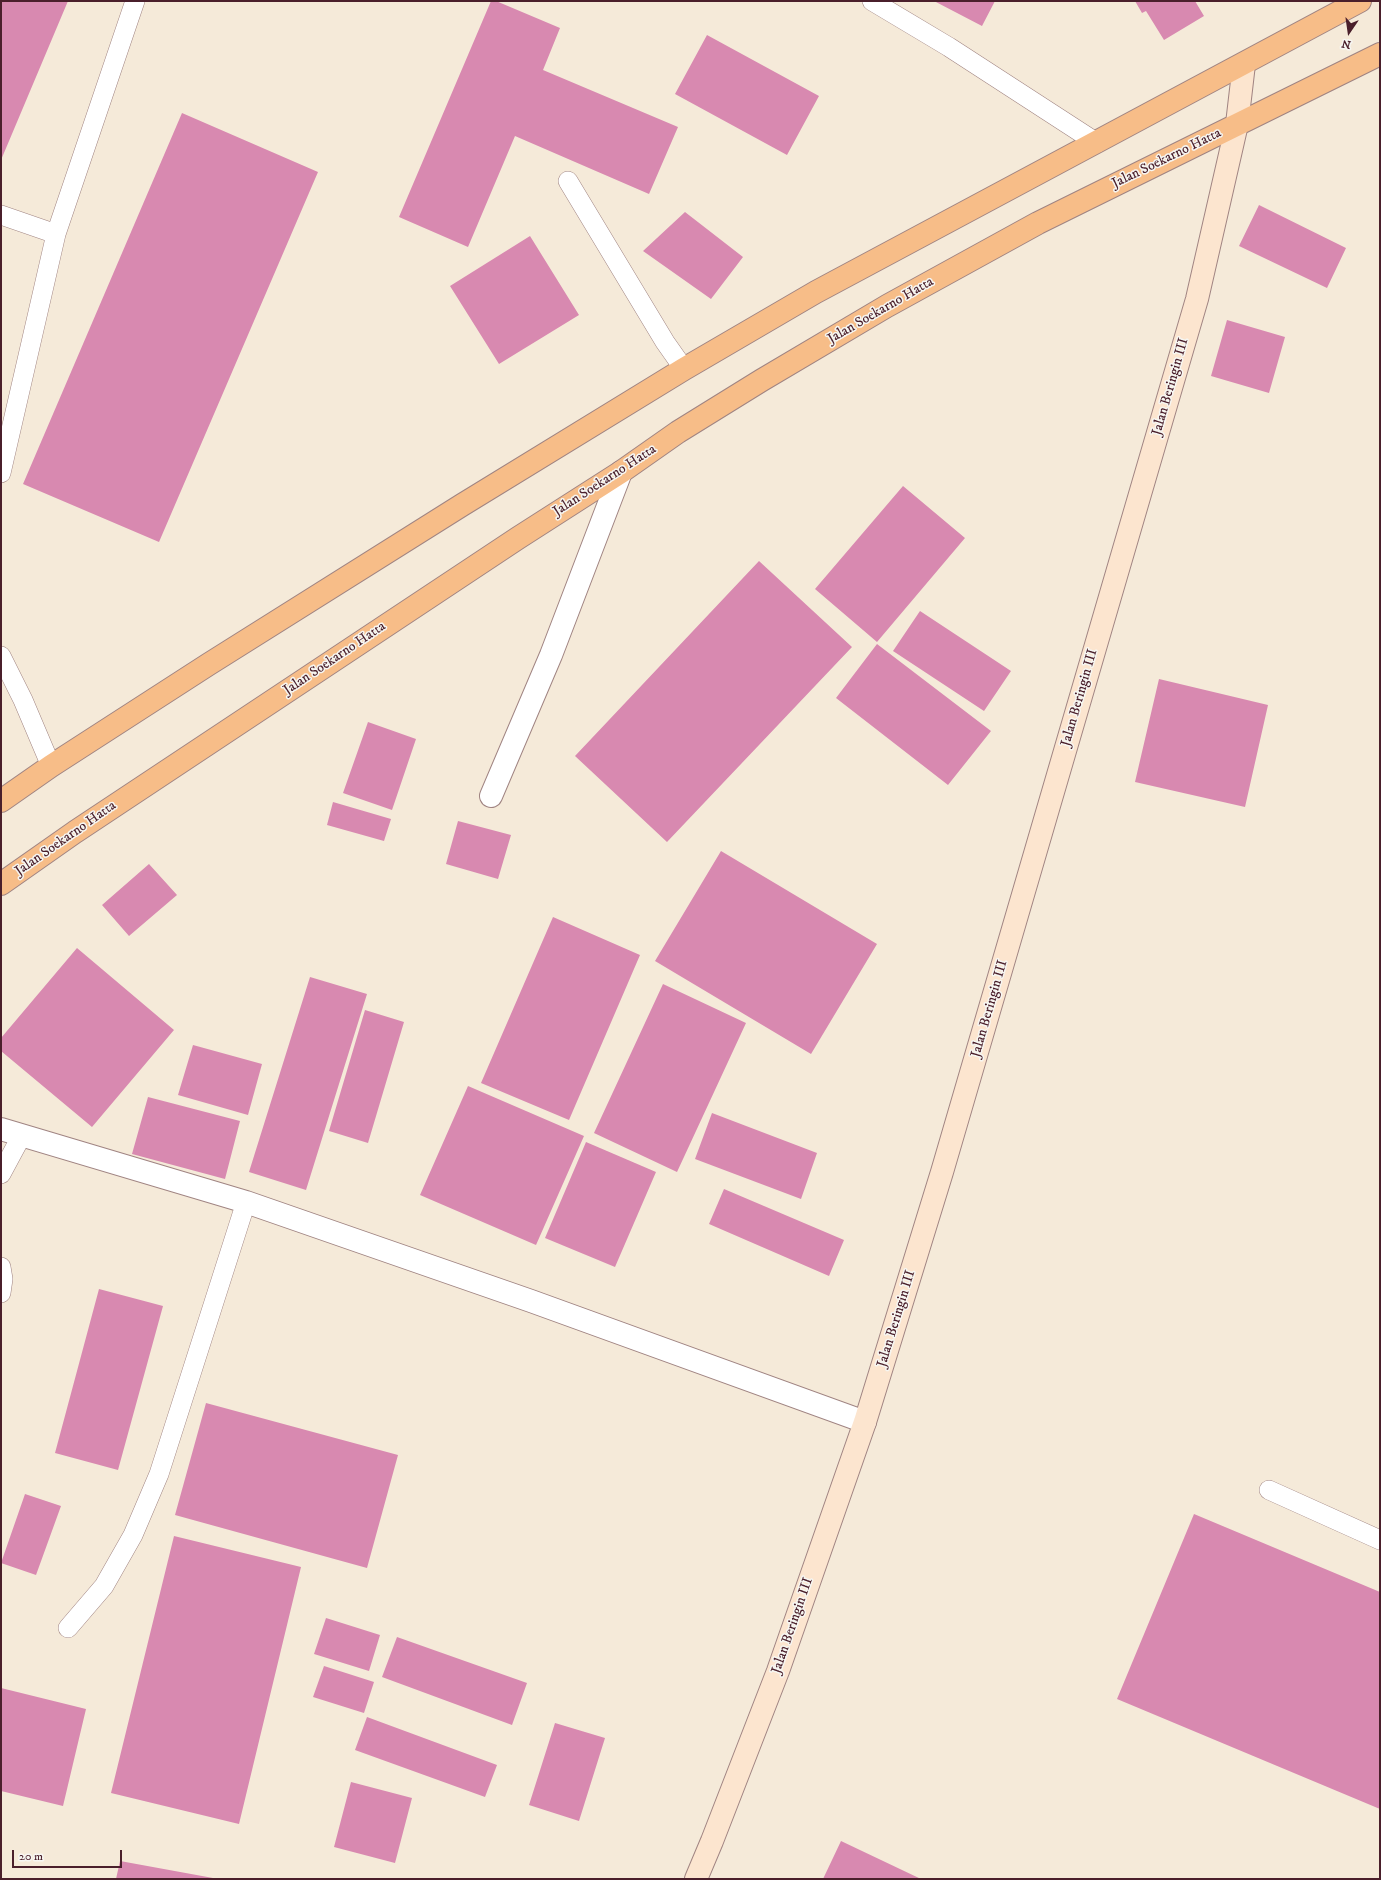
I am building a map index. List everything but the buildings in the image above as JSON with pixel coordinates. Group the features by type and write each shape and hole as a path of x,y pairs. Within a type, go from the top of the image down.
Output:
{"highway":[{"path":"1,801 51,766 209,664 442,517 684,369 816,292 1360,1"},
{"name":"Jalan Soekarno Hatta","path":"1,884 75,832 498,551 621,472 678,432 723,404 888,306 1038,223 1380,54"}],"street":[{"name":"Jalan Soekarno Hatta","path":"1237,124 1244,64"},
{"name":"Jalan Beringin III","path":"696,1879 778,1671 865,1422 945,1164 1197,299 1237,124"},
{"path":"491,796 551,655 621,472"},
{"path":"1,1129 246,1202 531,1301 865,1422"}],"lane":[{"path":"1,473 56,234 135,1"},
{"path":"872,1 949,47 1097,143"},
{"path":"568,180 665,342 684,369"},
{"path":"1,214 56,234"},
{"path":"1,656 23,700 51,766"},
{"path":"1,1174 22,1136"},
{"path":"68,1628 104,1586 133,1535 159,1474 246,1202"},
{"path":"1,1267 3,1279 1,1293"},
{"path":"1270,1490 1380,1540"}]}
